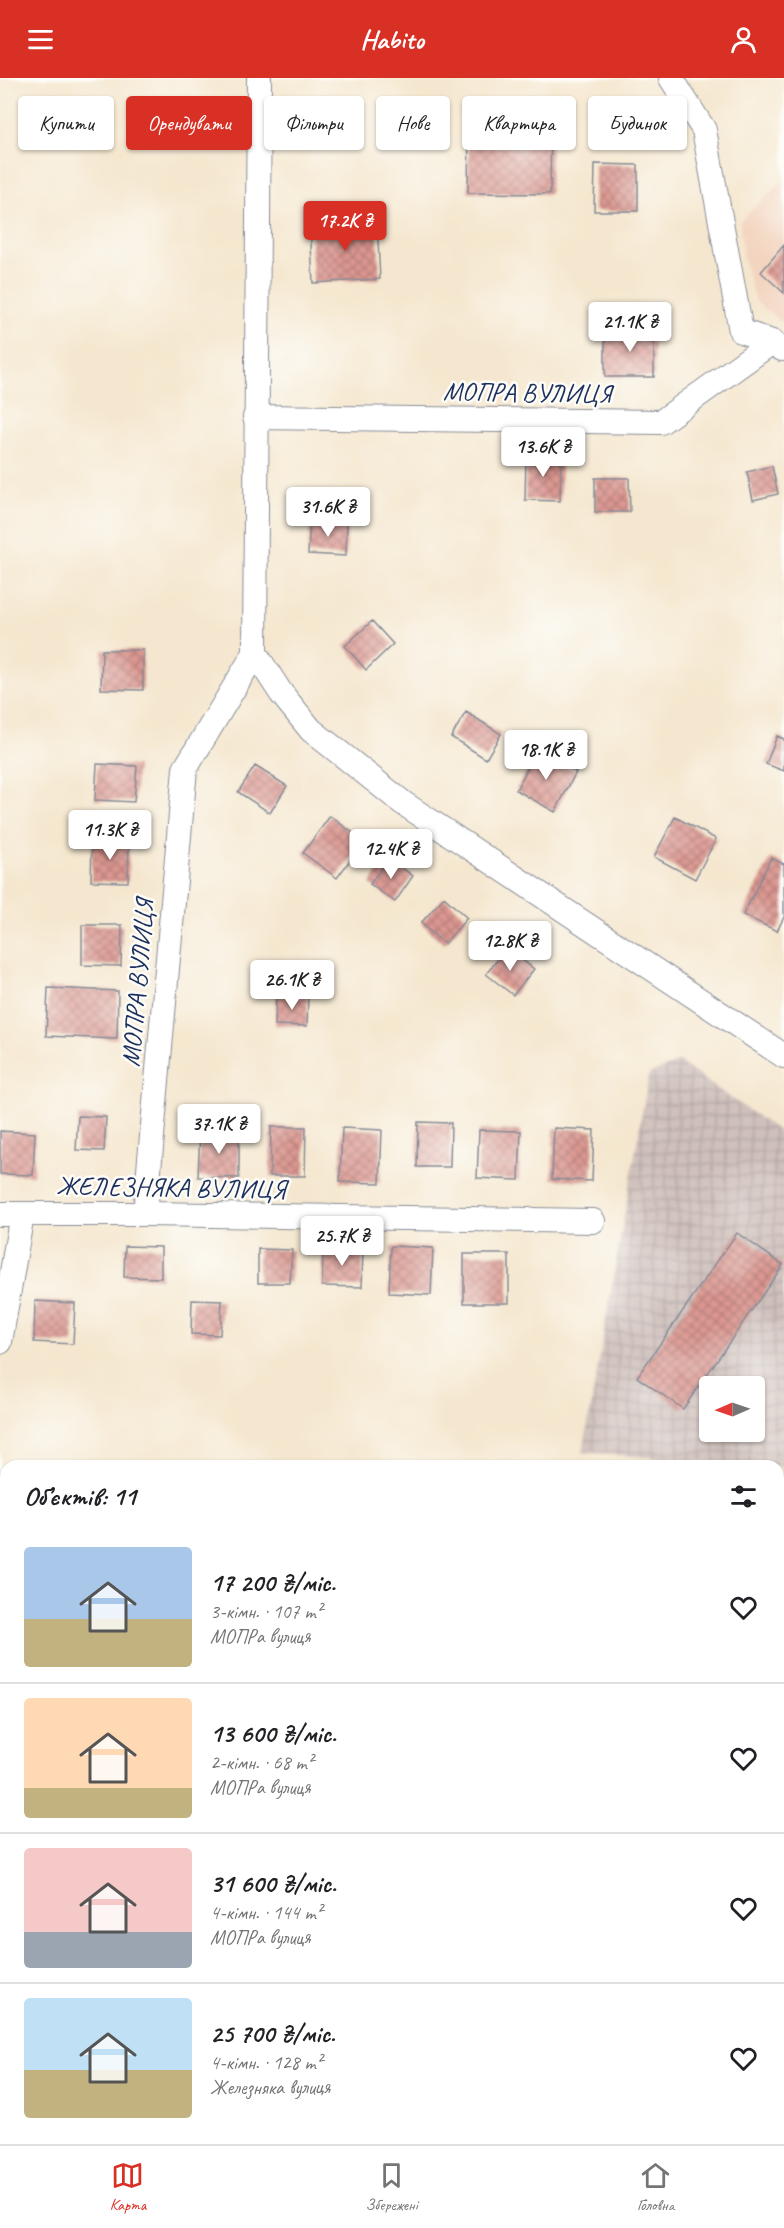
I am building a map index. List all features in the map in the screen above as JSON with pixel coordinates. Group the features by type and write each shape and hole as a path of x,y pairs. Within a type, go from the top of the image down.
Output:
{"street":[{"path":"259,78 255,653 281,693 312,730 403,803 784,1056"},
{"path":"671,78 704,130 741,331 778,346"},
{"name":"МОПРА ВУЛИЦЯ","path":"255,417 660,422 778,346"},
{"name":"МОПРА ВУЛИЦЯ","path":"145,1214 185,769 255,653"},
{"path":"0,1342 11,1214"},
{"name":"ЖЕЛЕЗНЯКА ВУЛИЦЯ","path":"11,1214 593,1221"}],"shaded area":[{"path":"784,180 784,324 755,301 742,254 740,221"},
{"path":"679,1062 784,1135 784,1460 684,1460 583,1452 649,1074"}],"building":[{"path":"469,150 551,150 550,194 468,193"},
{"path":"595,164 638,165 638,211 594,211"},
{"path":"377,221 380,279 313,283 310,224"},
{"path":"784,245 784,293 761,272"},
{"path":"605,329 654,329 654,377 605,377"},
{"path":"526,456 561,457 560,501 525,500"},
{"path":"772,466 778,494 753,500 747,472"},
{"path":"595,478 629,478 630,512 595,512"},
{"path":"310,521 347,522 346,556 308,554"},
{"path":"372,621 393,644 366,670 345,646"},
{"path":"102,650 143,650 143,690 101,689"},
{"path":"466,712 501,734 486,759 451,737"},
{"path":"777,736 784,739 784,771 766,764"},
{"path":"537,751 576,772 555,812 516,790"},
{"path":"97,764 137,766 134,802 95,800"},
{"path":"255,766 287,786 270,813 238,792"},
{"path":"330,816 364,841 337,878 303,853"},
{"path":"675,817 716,839 695,879 654,857"},
{"path":"92,841 129,841 128,882 91,881"},
{"path":"388,858 413,876 395,902 370,884"},
{"path":"771,858 784,864 784,917 777,931 743,915"},
{"path":"444,897 467,918 444,944 421,923"},
{"path":"82,925 122,925 121,966 82,965"},
{"path":"507,948 534,969 513,995 486,974"},
{"path":"48,988 118,991 117,1039 46,1036"},
{"path":"276,995 308,996 307,1026 275,1025"},
{"path":"78,1116 106,1117 104,1151 76,1150"},
{"path":"418,1122 451,1123 450,1167 417,1167"},
{"path":"271,1127 306,1127 305,1176 270,1176"},
{"path":"342,1128 382,1130 380,1183 340,1182"},
{"path":"554,1128 594,1130 592,1181 552,1179"},
{"path":"479,1130 521,1131 519,1180 477,1178"},
{"path":"0,1131 35,1133 33,1175 0,1174"},
{"path":"200,1131 239,1133 239,1178 198,1177"},
{"path":"737,1233 783,1265 706,1376 699,1376 699,1386 683,1409 637,1377"},
{"path":"125,1246 161,1247 161,1278 124,1277"},
{"path":"391,1246 433,1248 431,1295 389,1293"},
{"path":"323,1248 363,1249 362,1287 322,1286"},
{"path":"258,1249 292,1250 290,1283 258,1283"},
{"path":"464,1254 509,1254 509,1303 464,1303"},
{"path":"192,1300 222,1301 220,1335 191,1334"},
{"path":"35,1301 75,1303 73,1344 34,1342"}]}
